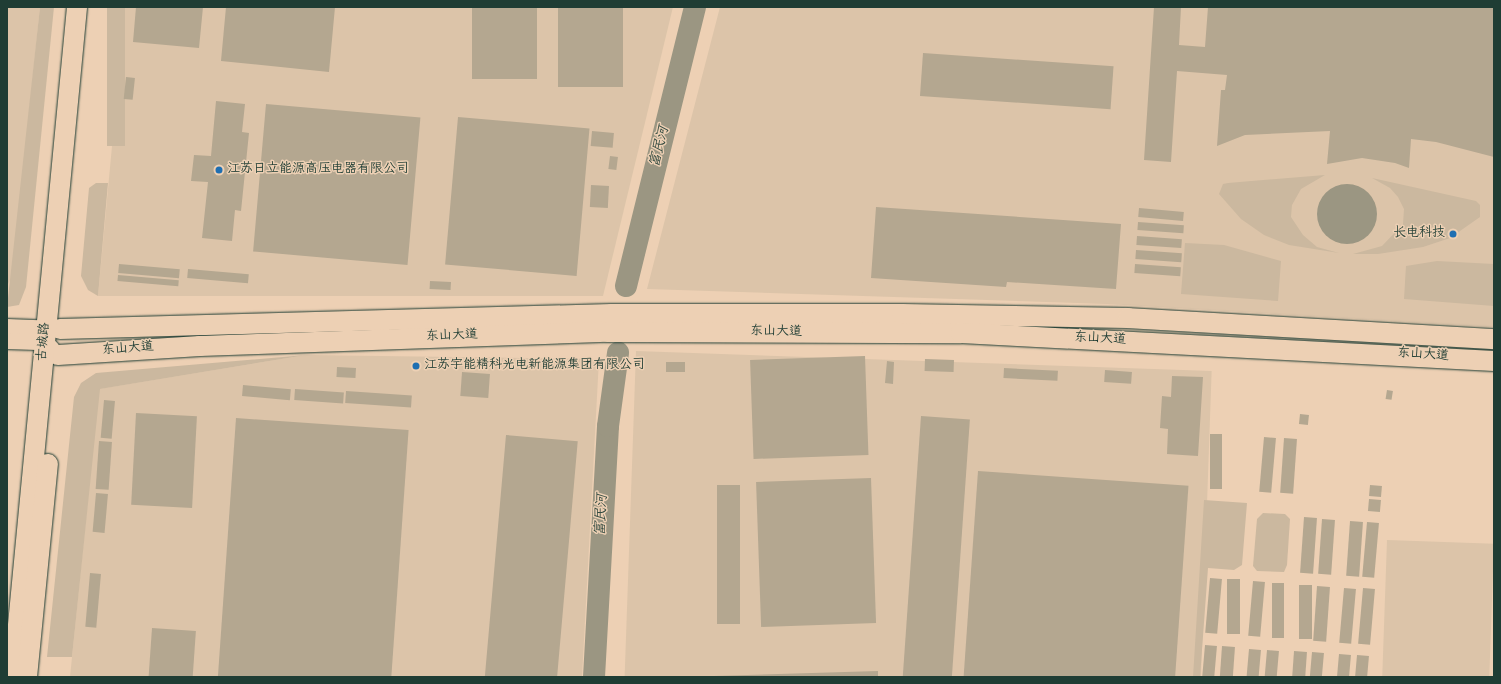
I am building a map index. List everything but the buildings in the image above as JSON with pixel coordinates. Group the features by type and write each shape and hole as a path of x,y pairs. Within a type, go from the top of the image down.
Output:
{"main road":[{"name":"古城路","path":"27,677 77,7"},
{"name":"古城路","path":"13,677 90,7"},
{"name":"东山大道","path":"52,338 612,314 902,314 1128,318 1494,339"},
{"name":"东山大道","path":"52,338 200,346 607,332 947,332 1494,361"}],"street":[{"path":"7,327 52,338"},
{"path":"7,341 52,338"}],"shaded area":[{"path":"7,7 40,7 12,276 7,286"},
{"path":"40,7 54,7 26,287 19,305 7,307"},
{"path":"107,7 125,7 125,146 107,146"},
{"path":"125,7 673,7 603,296 98,296"},
{"path":"720,7 1494,7 1494,327 1107,304 647,289"},
{"path":"1325,175 1301,189 1292,205 1291,217 1303,235 1317,247 1339,253 1289,245 1264,235 1241,219 1219,194 1223,184 1228,183"},
{"path":"1372,178 1476,201 1480,205 1480,217 1450,238 1423,247 1378,254 1353,254 1382,246 1403,224 1404,209 1398,197 1390,188"},
{"path":"96,183 108,183 98,296 88,290 81,276 89,188"},
{"path":"1347,184 1364,189 1372,197 1377,214 1372,231 1364,239 1347,244 1330,239 1322,231 1317,214 1322,197 1330,189"},
{"path":"1185,243 1224,245 1281,261 1278,301 1181,294"},
{"path":"1437,261 1494,264 1494,306 1404,299 1406,266"},
{"path":"636,351 1212,371 1201,677 625,677"},
{"path":"306,355 599,359 582,677 70,677 99,389"},
{"path":"306,355 100,389 72,657 47,657 74,397 81,383 96,373"},
{"path":"1204,500 1247,503 1242,565 1234,570 1208,568 1200,677 1193,677"},
{"path":"1263,513 1285,514 1290,519 1287,565 1284,572 1257,571 1253,566 1257,519"},
{"path":"1387,540 1494,544 1489,677 1382,677"}],"waterway":[{"name":"富民河","path":"626,286 695,7"},
{"name":"富民河","path":"594,677 608,426 618,353"}],"place":[{"name":"江苏日立能源高压电器有限公司","path":"219,170"},
{"name":"长电科技","path":"1453,234"},
{"name":"江苏宇能精科光电新能源集团有限公司","path":"416,366"}]}
